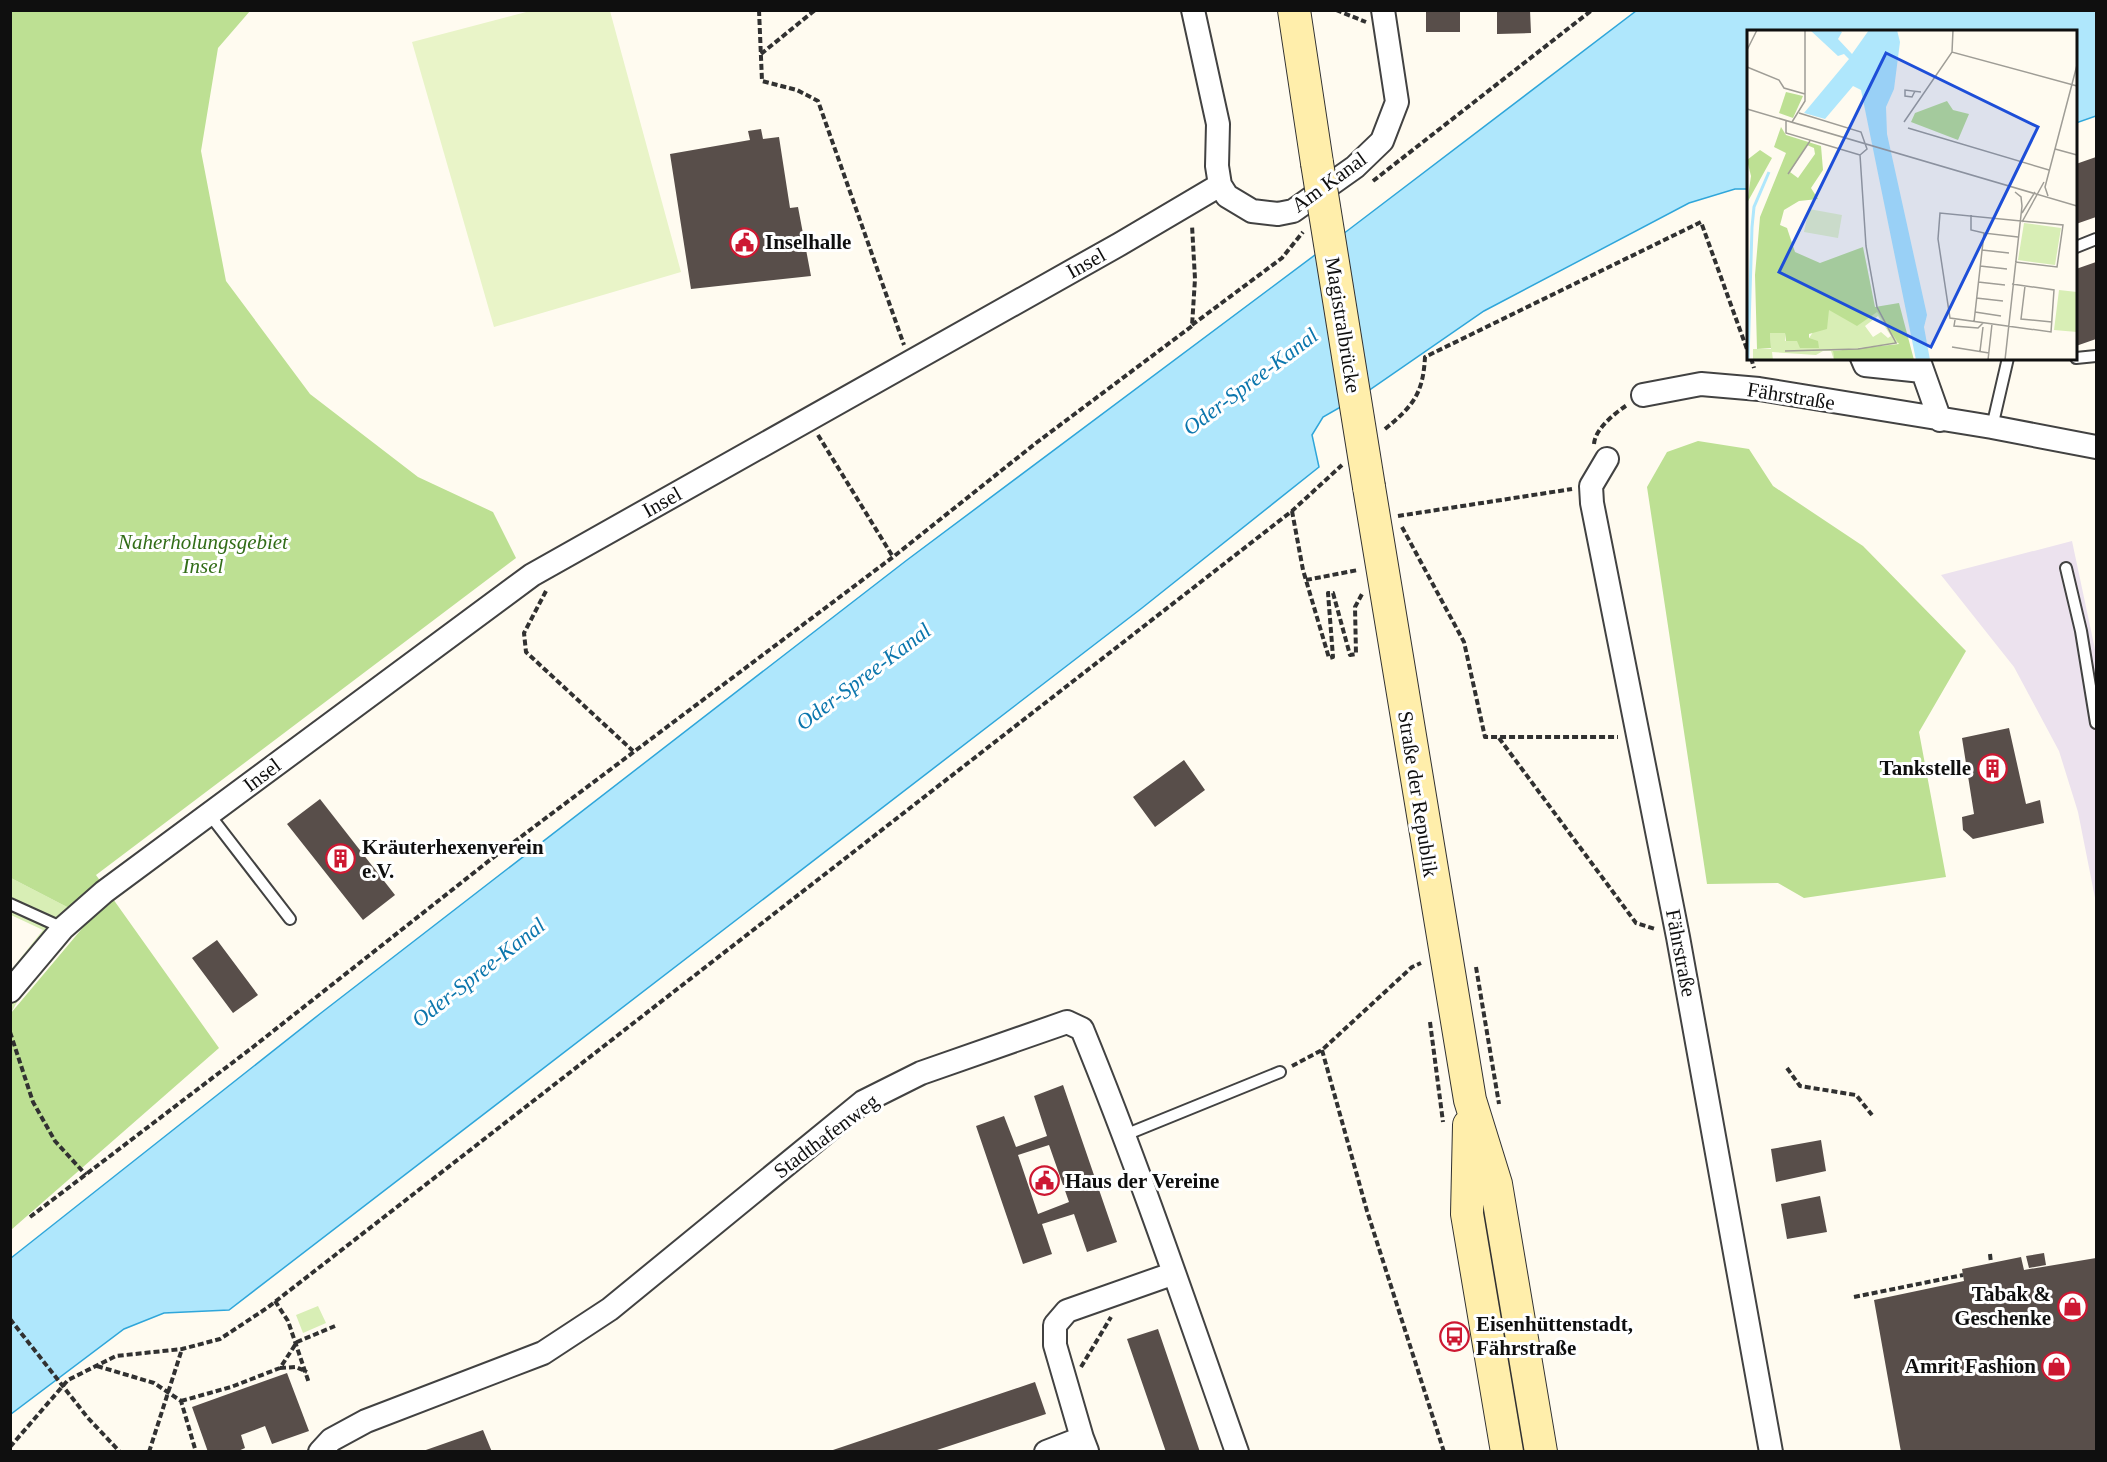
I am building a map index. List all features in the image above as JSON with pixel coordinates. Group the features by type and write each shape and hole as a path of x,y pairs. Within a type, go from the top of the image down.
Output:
{"main road":[{"name":"Magistralbrücke","path":"1294,10 1369,488"},
{"name":"Straße der Republik","path":"1369,488 1470,1100 1496,1184 1541,1452"},
{"name":"Straße der Republik","path":"1470,1100 1467,1214 1507,1452"}],"street":[{"path":"1194,10 1218,124 1216,166 1220,185"},
{"name":"Am Kanal","path":"1220,185 1227,196 1252,211 1278,214 1293,211 1355,167 1382,141 1397,102 1384,20"},
{"name":"Insel","path":"10,991 63,928 104,892 532,575 1220,185"},
{"path":"1863,360 1865,365 1920,365 1940,420"},
{"name":"Fährstraße","path":"1643,395 1701,384 1759,389 1992,427 2097,447"},
{"path":"1591,486 1607,459"},
{"name":"Fährstraße","path":"1591,486 1678,937 1771,1452"},
{"name":"Stadthafenweg","path":"320,1452 331,1440 366,1421 543,1353 610,1309 863,1102 921,1073 1067,1022 1082,1029 1125,1135 1172,1274 1238,1452"},
{"path":"1046,1452 1084,1445 1055,1345 1054,1326 1067,1311 1172,1274"}],"lane":[{"path":"2077,247 2097,239"},
{"path":"2077,358 2097,356"},
{"path":"1992,427 2008,360"},
{"path":"2066,568 2081,631 2097,723"},
{"path":"209,814 290,919"},
{"path":"10,904 63,928"},
{"path":"1125,1135 1280,1072"}],"path":[{"path":"759,10 762,81 797,90 818,101 910,362"},
{"path":"761,54 815,10"},
{"path":"1336,10 1384,20"},
{"path":"1191,202 1195,279 1192,326"},
{"path":"1377,436 1402,414 1420,393 1425,357 1701,222 1747,347"},
{"path":"30,1217 633,751 893,557 1036,443 1282,258 1304,231"},
{"path":"1639,737 1485,738 1464,642 1397,516 1591,486 1595,439 1614,413 1643,395"},
{"path":"808,419 893,557"},
{"path":"10,1447 68,1380 116,1356 182,1349 220,1340 275,1301 1292,511 1351,457"},
{"path":"1292,511 1306,580 1329,658 1334,657 1328,593 1333,593 1350,655 1356,654 1355,607 1363,594"},
{"path":"1357,558 1360,578"},
{"path":"1306,580 1359,570"},
{"path":"1362,586 1365,605"},
{"path":"549,587 524,633 526,652 633,751"},
{"path":"1499,737 1636,923 1678,937"},
{"path":"1420,951 1423,974"},
{"path":"1280,1072 1322,1050 1412,967 1421,963"},
{"path":"1429,1020 1444,1134"},
{"path":"10,1032 33,1102 55,1141 86,1175"},
{"path":"1322,1050 1367,1211 1444,1452"},
{"path":"1787,1068 1800,1086 1856,1095 1872,1115"},
{"path":"1990,1254 1991,1263"},
{"path":"1854,1297 1962,1275"},
{"path":"1068,1390 1126,1290"},
{"path":"275,1301 288,1321 297,1342 308,1372 309,1383"},
{"path":"10,1319 88,1418 119,1451"},
{"path":"280,1368 297,1342 334,1326"},
{"path":"149,1452 166,1391 182,1349"},
{"path":"96,1366 146,1380 180,1401 196,1452"},
{"path":"180,1401 231,1387 280,1368 296,1367 308,1372"}],"shaded area":[{"path":"2072,541 2096,654 2096,903 2078,812 2059,751 2014,667 1941,575"}],"green space":[{"path":"534,10 610,11 681,272 494,327 412,42"},
{"name":"Naherholungsgebiet Insel","path":"11,11 250,11 218,48 201,151 226,281 310,394 418,477 493,512 516,558 96,875 219,1048 11,1230 11,1013 85,925 69,908 11,878"},
{"path":"1698,441 1749,449 1773,486 1863,546 1966,651 1919,732 1946,877 1804,898 1778,883 1707,884 1647,487 1667,452"},
{"path":"11,878 69,908 11,1013 11,970 43,930 11,915"},
{"path":"318,1306 326,1323 303,1333 296,1315"}],"water":[{"name":"Oder-Spree-Kanal","path":"1636,11 2096,11 2096,116 2077,123 2077,30 1747,30 1747,189 1735,189 1689,203 1484,311 1365,393 1323,417 1312,435 1319,467 1142,608 229,1310 164,1313 124,1329 11,1414 11,1258 321,1013 907,560 1347,231"}],"building":[{"path":"1426,10 1460,10 1460,32 1426,32"},
{"path":"1497,10 1530,10 1531,33 1497,34"},
{"name":"Inselhalle","path":"761,129 763,139 779,137 790,208 798,207 811,276 691,289 670,154 750,140 748,131"},
{"path":"2096,157 2096,217 2077,224 2077,164"},
{"path":"2096,262 2096,339 2077,346 2077,269"},
{"name":"Tankstelle","path":"2009,728 2026,804 2040,800 2044,823 1973,839 1963,830 1962,817 1974,814 1962,738"},
{"path":"1184,760 1205,790 1155,827 1133,797"},
{"name":"Kräuterhexenverein e.V.","path":"320,799 395,895 363,920 287,824"},
{"path":"217,940 258,995 233,1013 192,958"},
{"path":"1063,1085 1117,1242 1087,1252 1074,1214 1042,1224 1052,1254 1023,1264 976,1126 1004,1116 1016,1147 1047,1136 1034,1096","holes":["1049,1145 1069,1202 1038,1214 1018,1155"]},
{"path":"1821,1140 1826,1171 1776,1182 1771,1149"},
{"path":"1820,1196 1827,1232 1787,1239 1781,1204"},
{"path":"2044,1253 2046,1265 2029,1268 2026,1256"},
{"path":"2021,1257 2024,1270 2096,1258 2096,1452 1901,1452 1874,1300 1964,1281 1962,1269"},
{"path":"1158,1329 1200,1452 1166,1452 1127,1339"},
{"path":"287,1373 309,1431 272,1444 265,1426 241,1435 245,1448 236,1452 208,1452 192,1407"},
{"path":"1035,1382 1046,1414 931,1452 827,1452"},
{"path":"483,1430 492,1452 423,1452 423,1451"}],"place":[{"name":"Inselhalle","path":"744,242"},
{"name":"Tankstelle","path":"1992,768"},
{"name":"Kräuterhexenverein e.V.","path":"341,859"},
{"name":"Haus der Vereine","path":"1044,1181"},
{"name":"Tabak & Geschenke","path":"2072,1306"},
{"name":"Eisenhüttenstadt, Fährstraße","path":"1455,1336"},
{"name":"Amrit Fashion","path":"2057,1366"}]}
